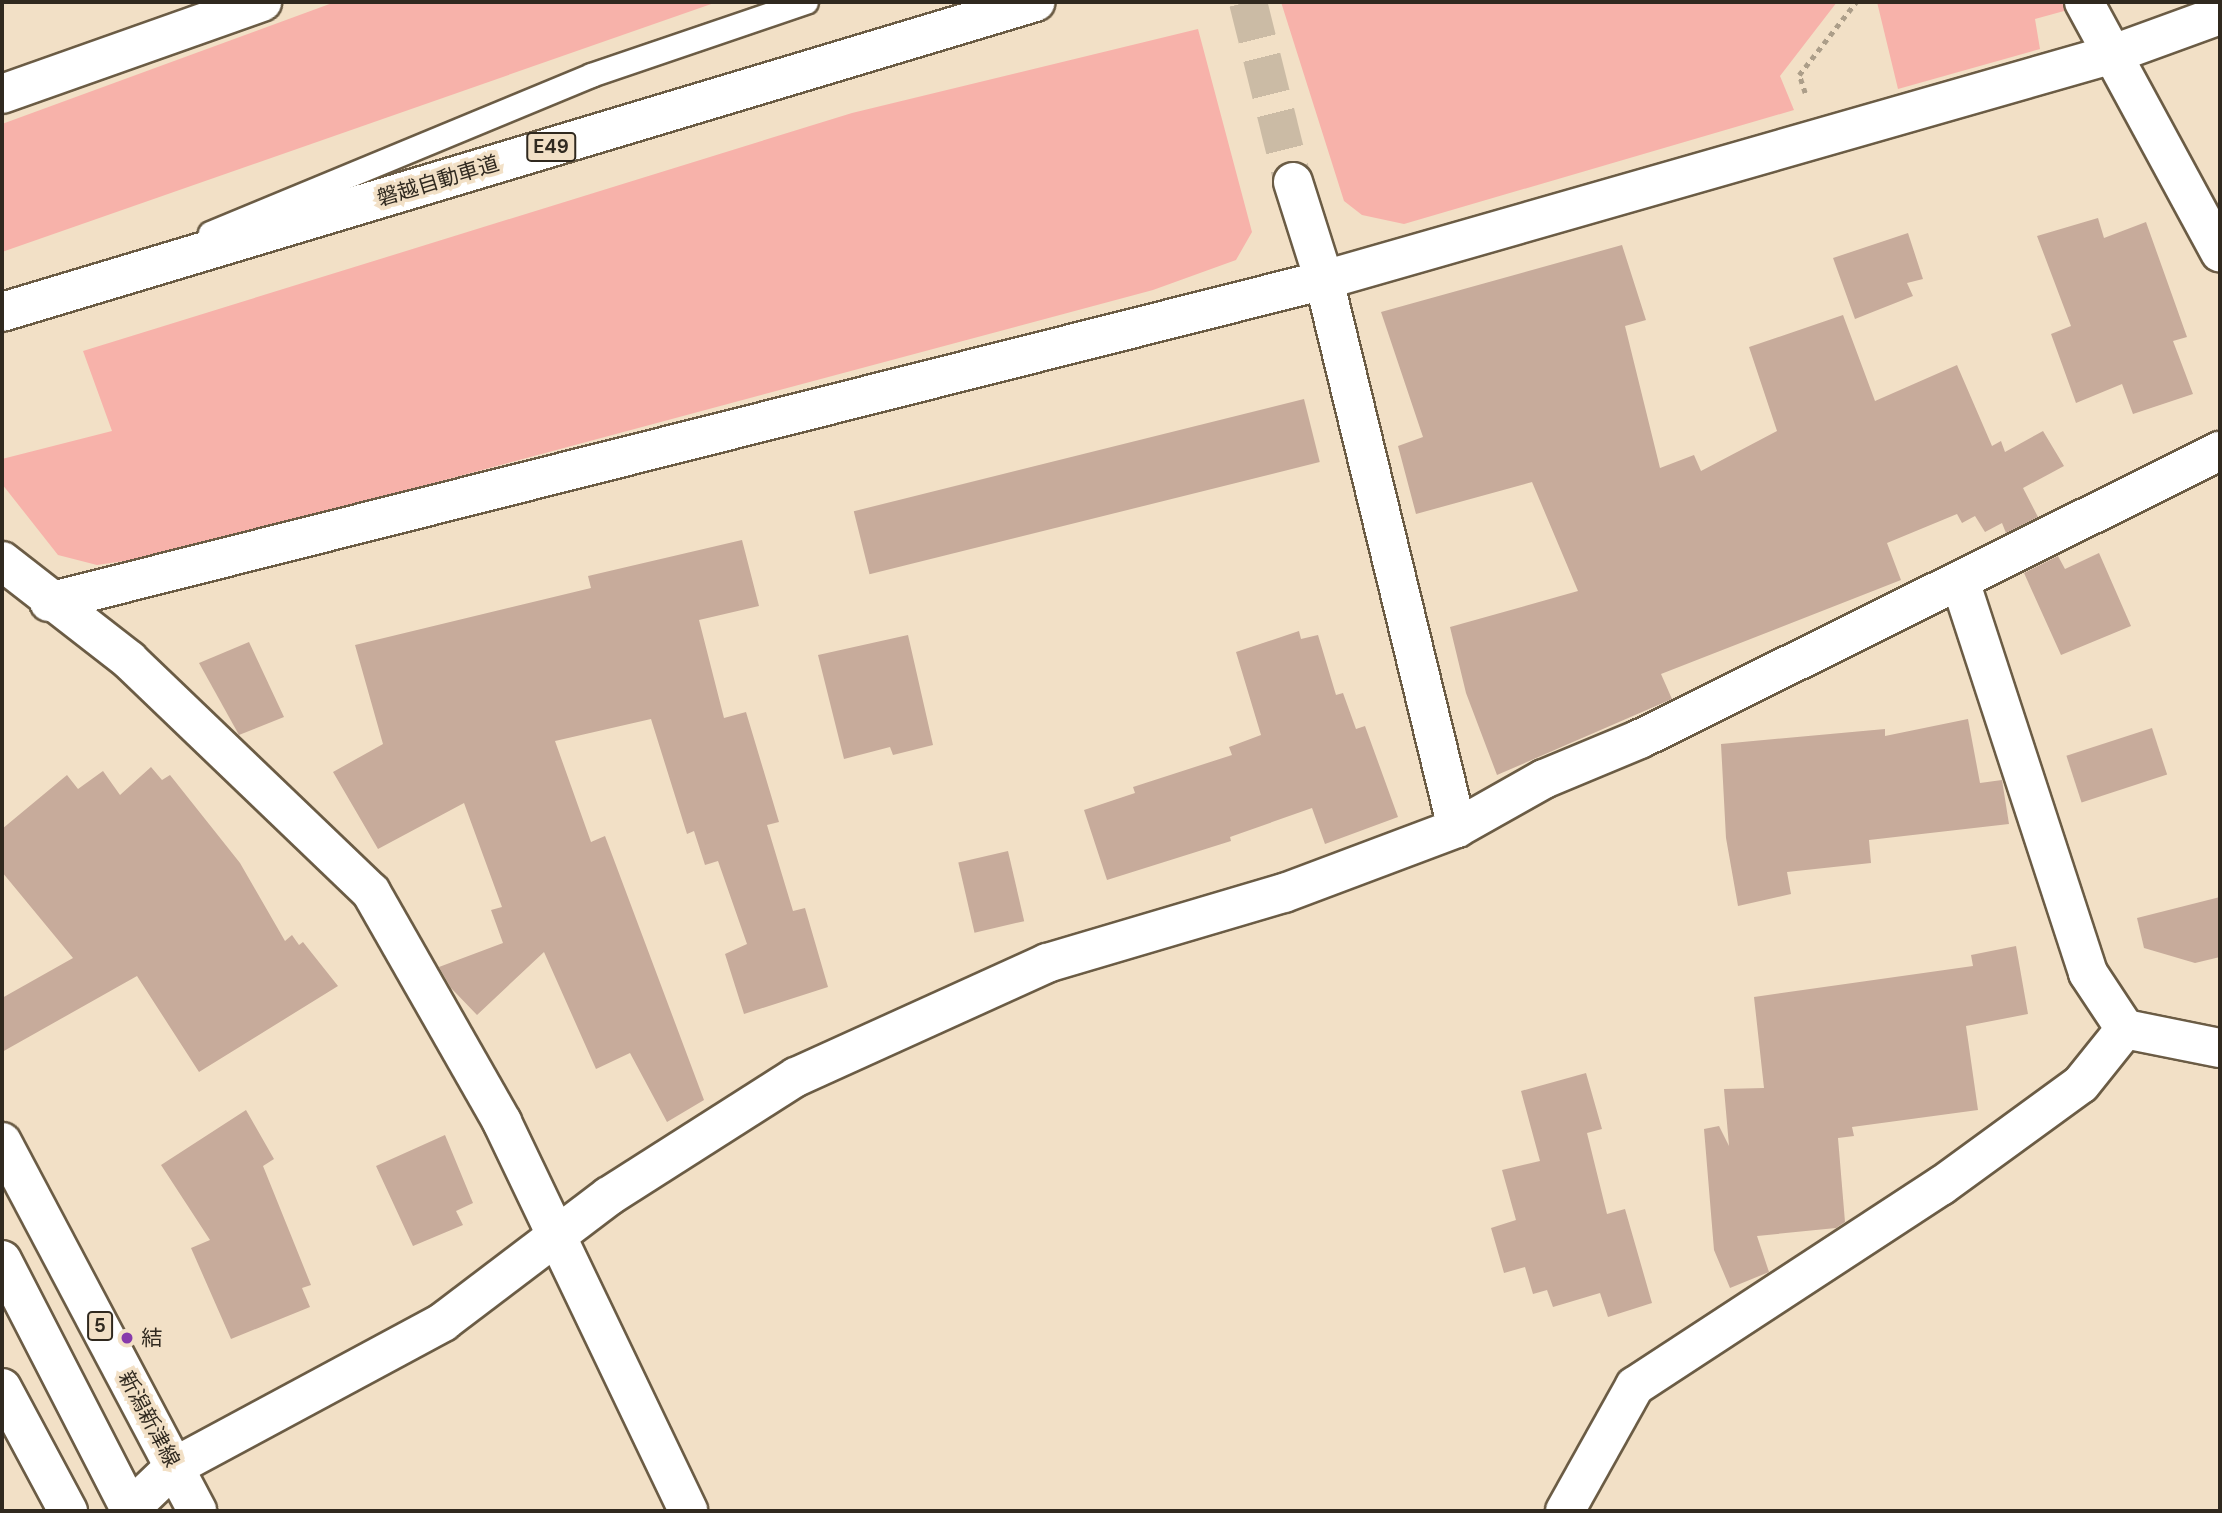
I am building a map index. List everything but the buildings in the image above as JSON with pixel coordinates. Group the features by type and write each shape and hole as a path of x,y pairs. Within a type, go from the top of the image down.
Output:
{"main road":[{"path":"2,94 262,2"},
{"name":"磐越自動車道","path":"2,312 1035,2"},
{"path":"2084,2 2220,252"},
{"path":"49,601 1324,280 2113,54 2220,15"},
{"path":"1293,182 1324,280 1457,828"},
{"path":"2,1260 130,1509 174,1467 443,1322 610,1196 796,1077 1047,963 1284,893 1457,828 1544,779 1640,739 2220,451"},
{"path":"2,561 49,601 129,660 371,892 502,1122 688,1511"},
{"path":"1959,581 2088,973 2125,1029 2220,1048"},
{"path":"1565,1511 1635,1386 1941,1186 2060,1100 2081,1084 2125,1029"},
{"name":"新潟新津線","path":"2,1142 197,1511"},
{"path":"2,1388 68,1511"}],"lane":[{"path":"68,291 591,75 806,2"}],"path":[{"path":"1808,99 1799,75 1856,2"}],"shaded area":[{"path":"335,2 717,2 2,252 2,124"},
{"path":"1281,2 1837,2 1780,76 1794,110 1404,224 1362,215 1344,201"},
{"path":"1877,2 2071,2 2075,8 2035,19 2040,49 1898,89"},
{"path":"1198,29 1252,232 1236,260 1153,290 165,555 97,565 58,555 2,484 2,459 112,431 83,351 852,113"}],"tunnel":[{"path":"1248,2 1293,182"}],"place":[{"name":"結","path":"127,1338"}]}
